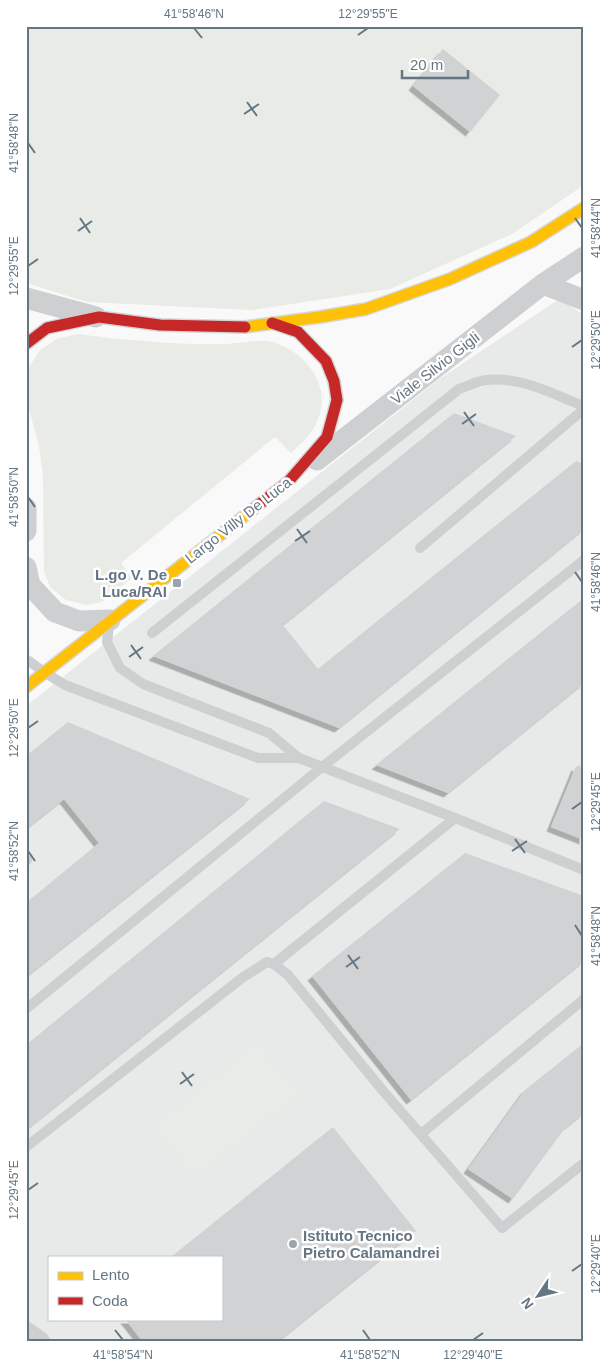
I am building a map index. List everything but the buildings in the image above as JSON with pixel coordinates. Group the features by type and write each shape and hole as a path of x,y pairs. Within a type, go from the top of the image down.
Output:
{"street":[{"path":"272,324 320,318 366,309 450,278 531,242 584,208"},
{"name":"Viale Silvio Gigli","path":"288,482 543,284 584,258"},
{"path":"543,284 584,300"},
{"path":"26,298 99,317"},
{"name":"Largo Villy De Luca","path":"26,344 47,328 99,317 160,325 242,327 272,324 298,332 326,361 334,381 337,400 327,437 288,482 26,687"},
{"path":"26,508 26,531"},
{"path":"26,567 30,585 55,612 79,621 110,620"},
{"path":"26,1332 40,1342"}],"lane":[{"path":"152,633 459,389 483,380 505,379 528,384 584,408 420,548"},
{"path":"26,1009 322,767 584,560"},
{"path":"110,620 107,642 120,668 143,684 269,733 299,758 584,870"},
{"path":"26,659 65,685 258,758 299,758"},
{"path":"274,964 455,818"},
{"path":"26,1147 242,978 267,962 274,964 288,975 502,1228 584,1163"},
{"path":"421,1134 584,999"}],"shaded area":[{"path":"26,26 584,26 584,185 512,234 390,289 252,310 87,302 26,283"},
{"path":"559,299 584,315 584,1342 54,1342 26,1321 26,706 438,380"},
{"path":"77,334 186,344 275,342 292,351 308,365 318,382 322,403 318,419 312,430 291,453 275,437 121,563 132,578 102,602 87,605 66,600 50,587 44,571 43,476 39,446 26,398 26,376 29,367 40,350 57,339"},
{"path":"257,1043 299,1094 195,1177 154,1126"}],"traffic: slow":[{"path":"245,327 366,309 450,279 531,242 584,208"},
{"path":"26,687 252,510"}],"traffic: jam":[{"path":"26,344 47,328 99,317 160,325 245,327"},
{"path":"252,510 288,482 327,437 337,400 334,381 326,361 298,332 272,323"}],"place":[{"name":"L.go V. De Luca/RAI","path":"177,583"},
{"name":"Istituto Tecnico Pietro Calamandrei","path":"293,1244"}]}
